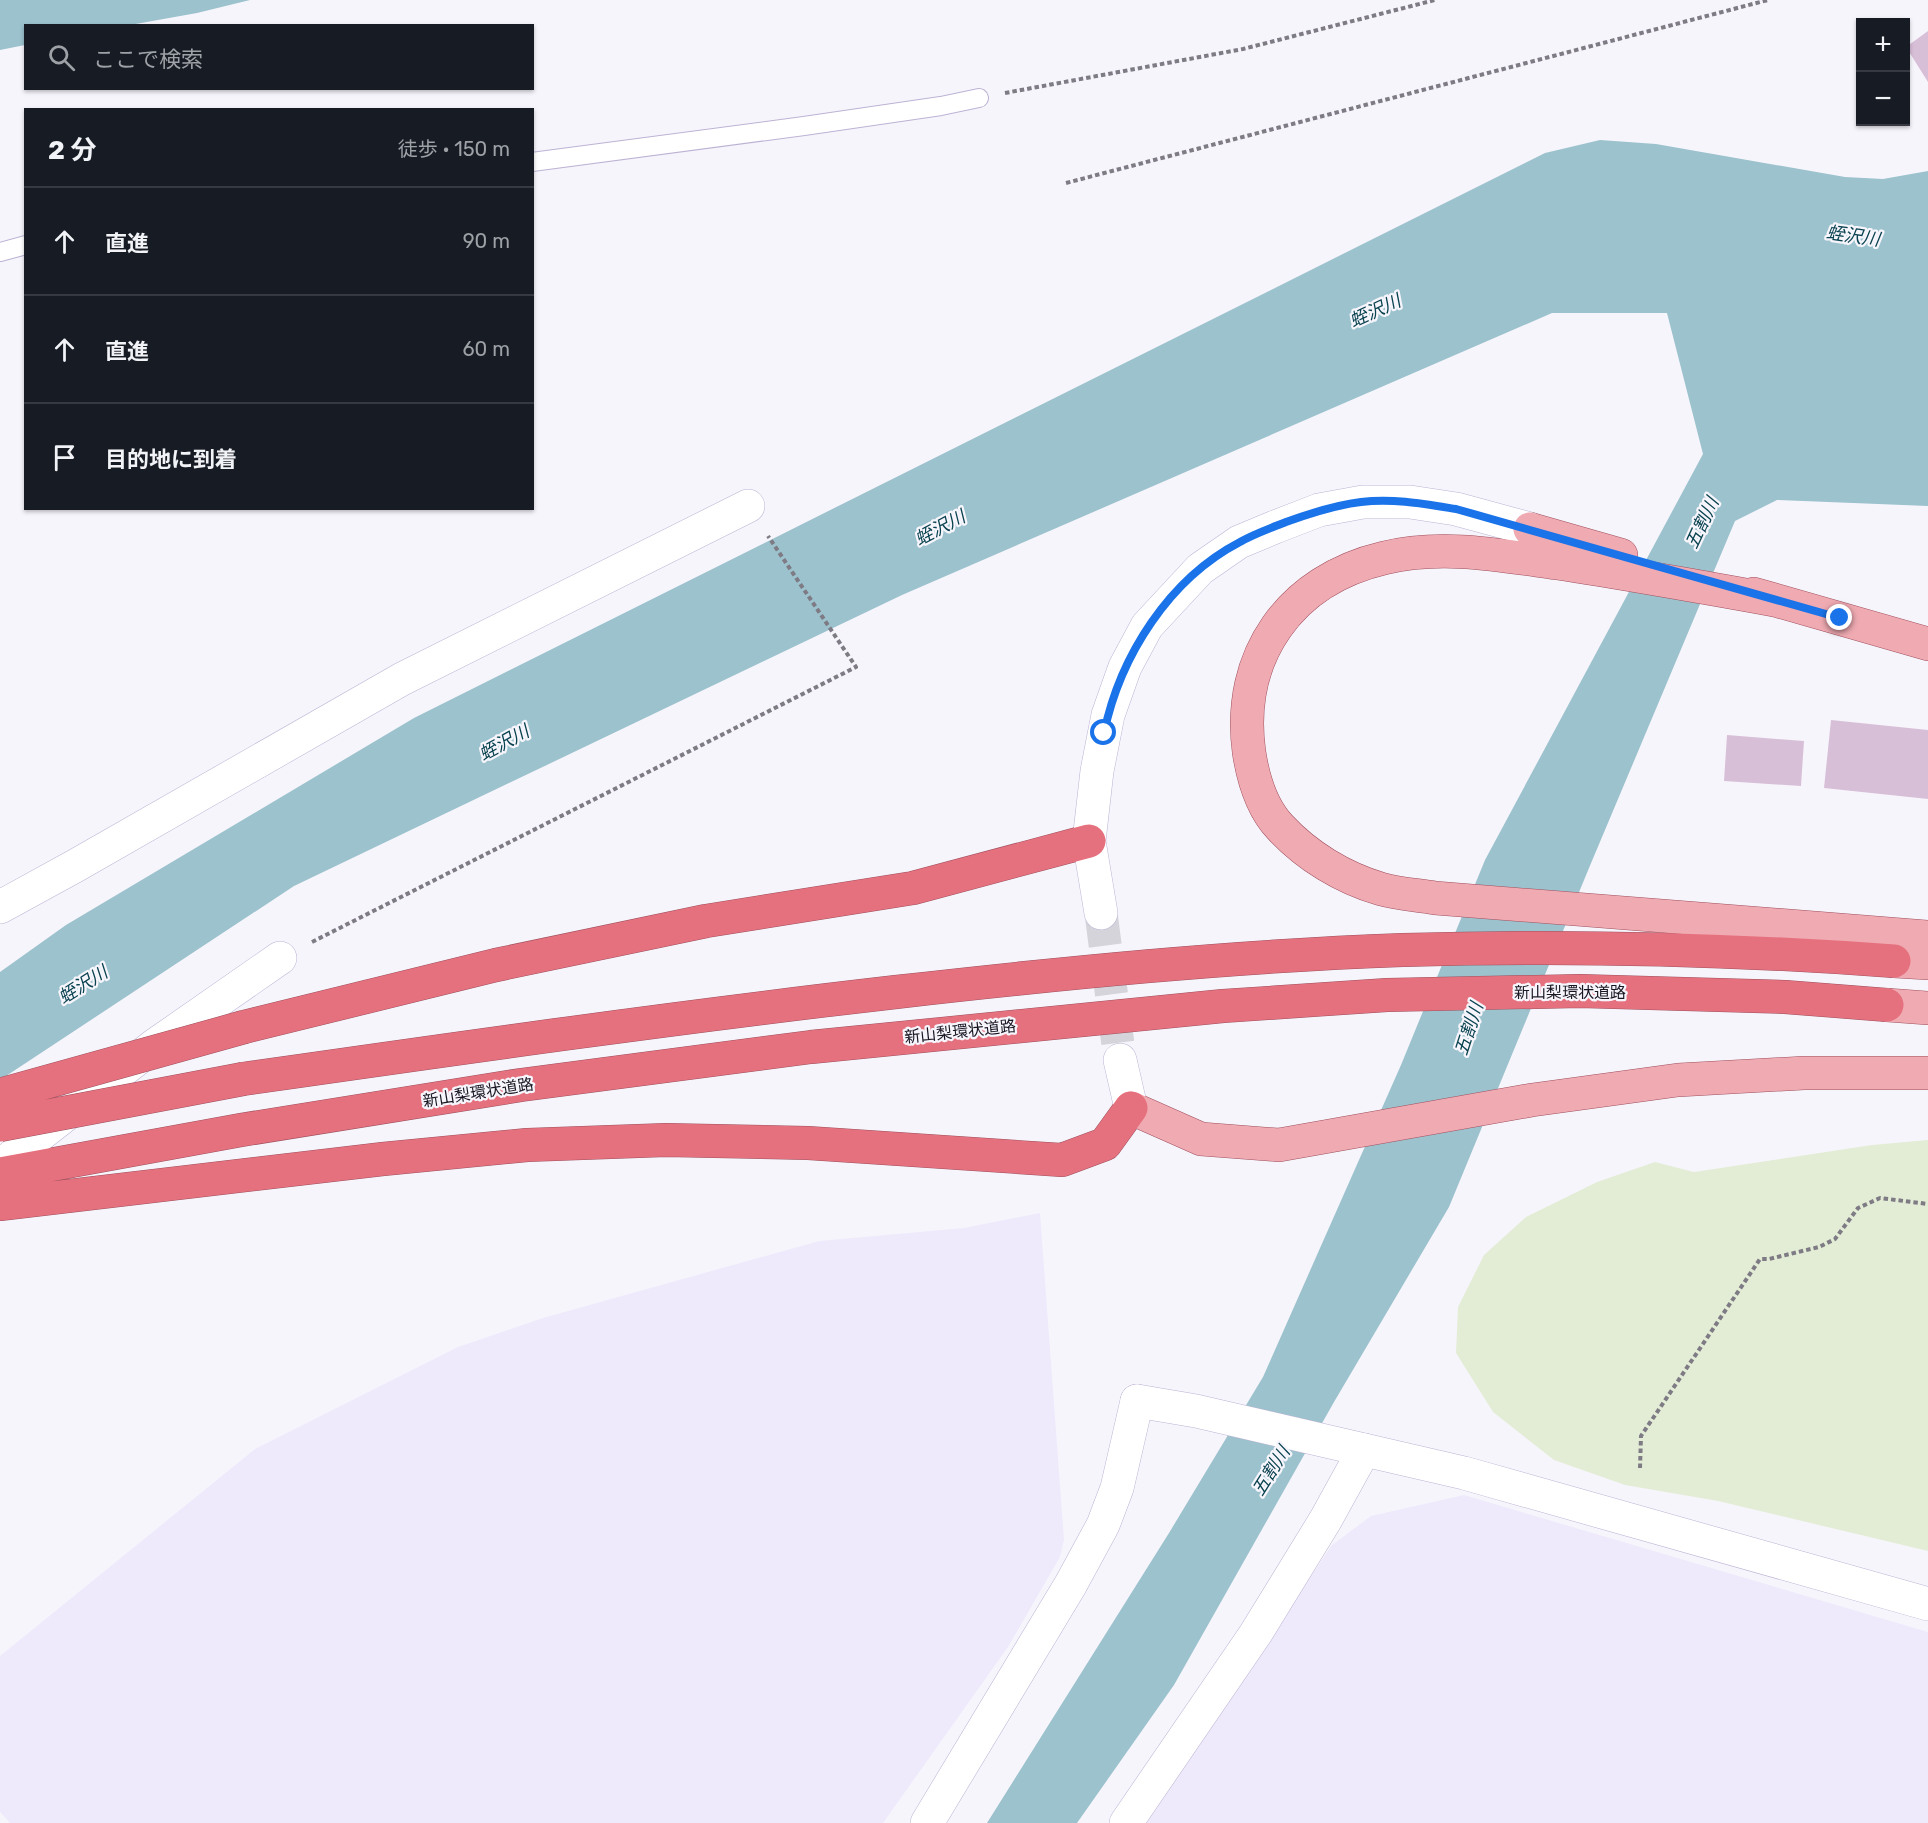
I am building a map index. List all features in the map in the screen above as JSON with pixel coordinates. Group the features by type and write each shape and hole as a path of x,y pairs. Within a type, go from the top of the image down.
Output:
{"highway":[{"path":"0,1095 244,1027 496,965 671,928 913,888 1089,841"},
{"path":"0,1125 243,1079 522,1039 1012,979 1224,960 1401,950 1597,947 1794,954 1894,961"},
{"name":"新山梨環状道路","path":"0,1174 241,1130 521,1085 811,1047 1211,1007 1387,995 1580,991 1785,997 1887,1005"},
{"path":"0,1204 239,1175 527,1145 666,1140 808,1143 1062,1160 1105,1144 1131,1107"}],"main road":[{"path":"1530,529 1604,560 1774,600 1928,644"},
{"path":"1604,560 1462,551 1420,551 1382,558 1347,570 1317,588 1290,609 1270,635 1255,665 1249,699 1247,734 1251,766 1260,796 1279,826 1306,851 1339,873 1381,889 1435,898 1928,938"},
{"path":"1894,961 1928,963"},
{"name":"新山梨環状道路","path":"1887,1005 1928,1008"},
{"path":"1131,1107 1201,1139 1279,1145 1532,1100 1678,1080 1804,1073 1928,1073"}],"street":[{"path":"1101,913 1089,841 1097,771 1108,715 1125,667 1147,626 1200,569 1239,542 1319,510 1363,501 1410,502 1456,509 1530,529"},
{"path":"0,907 402,679 748,506"},
{"path":"0,1166 155,1045 280,958"},
{"path":"1120,1060 1131,1107"},
{"path":"927,1823 1071,1584 1103,1525 1117,1488 1137,1401 1196,1411 1464,1473 1928,1604"},
{"path":"1126,1823 1256,1633 1326,1519 1353,1448"}],"lane":[{"path":"534,162 804,126 941,106 979,98"},
{"path":"0,252 24,246"}],"path":[{"path":"979,98 1243,49 1435,0"},
{"path":"1066,183 1768,0"},
{"path":"280,958 856,667 748,506"},
{"path":"1640,1468 1641,1436 1760,1259 1819,1247 1835,1239 1858,1208 1880,1198 1928,1204"}],"shaded area":[{"path":"1040,1213 1064,1540 1060,1557 1008,1647 883,1823 10,1823 0,1812 0,1656 255,1449 458,1347 543,1318 819,1241 964,1228"},
{"path":"1464,1495 1928,1632 1928,1823 1144,1823 1332,1545 1371,1516"}],"green space":[{"path":"1928,1140 1928,1551 1718,1501 1625,1485 1554,1460 1493,1412 1456,1353 1458,1307 1484,1255 1526,1217 1597,1182 1655,1162 1694,1172 1872,1145"}],"water":[{"path":"0,0 250,0 197,13 136,24 24,24 24,45 0,50"},
{"path":"1600,140 1656,144 1845,177 1883,179 1928,171 1928,506 1777,500 1735,521 1449,1207 1334,1402 1174,1685 1077,1823 987,1823 1169,1533 1263,1377 1401,1065 1485,860 1703,454 1667,313 1552,313 902,595 294,886 0,1080 0,972 66,925 414,718 1545,153"}],"building":[{"path":"1928,31 1928,82 1910,53 1910,44"},
{"path":"1831,720 1928,730 1928,799 1824,788"},
{"path":"1727,735 1804,741 1801,786 1724,781"}],"tunnel":[{"path":"1101,913 1120,1060"}],"route":[{"path":"1104,733 1125,667 1147,626 1200,569 1239,542 1319,510 1363,501 1410,502 1456,509 1840,618"}],"water label":[{"name":"蛭沢川","path":"1853,236"},
{"name":"蛭沢川","path":"1375,311"},
{"name":"五割川","path":"1702,523"},
{"name":"蛭沢川","path":"940,528"},
{"name":"蛭沢川","path":"504,743"},
{"name":"蛭沢川","path":"83,985"},
{"name":"五割川","path":"1469,1029"},
{"name":"五割川","path":"1271,1471"}]}
